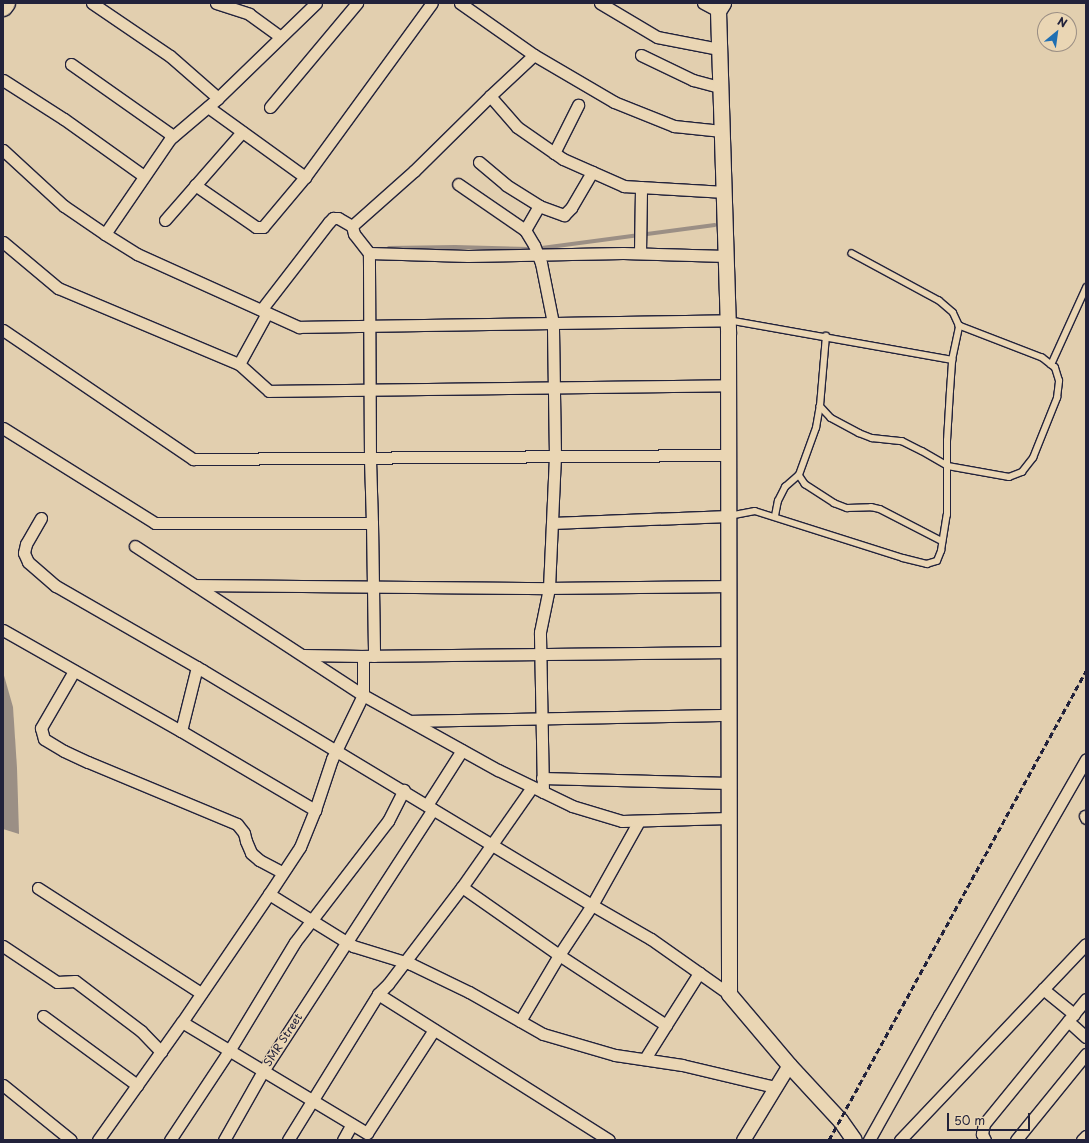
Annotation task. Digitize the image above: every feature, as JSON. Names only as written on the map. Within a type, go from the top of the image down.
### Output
[{"type":"main road","points":[[3,7],[6,3]]},
{"type":"main road","points":[[720,7],[719,49],[728,320],[729,994],[789,1065],[840,1120],[854,1140]]},
{"type":"street","points":[[92,3],[170,56],[218,98]]},
{"type":"street","points":[[216,3],[249,14],[281,37]]},
{"type":"street","points":[[105,234],[173,136],[218,98],[316,3]]},
{"type":"street","points":[[270,107],[357,3]]},
{"type":"street","points":[[195,185],[256,227],[261,228],[305,177],[432,3]]},
{"type":"street","points":[[460,3],[534,55],[621,105],[674,126],[722,131]]},
{"type":"street","points":[[600,3],[657,37],[719,49]]},
{"type":"street","points":[[703,3],[720,7]]},
{"type":"street","points":[[352,226],[414,171],[534,55]]},
{"type":"street","points":[[641,55],[693,80],[720,87]]},
{"type":"street","points":[[71,64],[173,136]]},
{"type":"street","points":[[3,80],[64,119],[144,176]]},
{"type":"street","points":[[490,96],[517,127],[562,159],[624,186],[724,192]]},
{"type":"street","points":[[554,153],[578,105]]},
{"type":"street","points":[[208,107],[305,177]]},
{"type":"street","points":[[165,220],[242,132]]},
{"type":"street","points":[[3,150],[64,206],[137,254],[299,327],[728,320]]},
{"type":"street","points":[[479,162],[506,186],[539,206],[557,214],[564,215],[567,213],[592,172]]},
{"type":"street","points":[[458,184],[525,230],[539,255],[554,323],[555,456],[552,523],[549,588],[540,632],[543,792]]},
{"type":"street","points":[[640,248],[641,187]]},
{"type":"street","points":[[525,230],[539,206]]},
{"type":"street","points":[[238,364],[264,311],[328,222],[334,218],[338,218],[352,226],[354,234],[369,253],[370,458],[374,656]]},
{"type":"street","points":[[3,242],[58,288],[238,364],[269,391],[728,386]]},
{"type":"street","points":[[369,253],[468,256],[539,255],[640,248],[726,256]]},
{"type":"street","points":[[3,330],[193,459],[728,455]]},
{"type":"street","points":[[3,428],[155,523],[372,523]]},
{"type":"street","points":[[552,523],[729,516]]},
{"type":"street","points":[[42,518],[26,544],[24,553],[28,562],[56,586],[197,667],[651,939],[729,994]]},
{"type":"street","points":[[135,546],[363,695],[462,750],[532,787],[572,806],[622,821],[729,818]]},
{"type":"street","points":[[195,585],[549,588],[729,586]]},
{"type":"street","points":[[3,630],[181,731],[315,810]]},
{"type":"street","points":[[303,656],[729,652]]},
{"type":"street","points":[[98,1140],[182,1022],[300,847],[336,750],[363,695],[362,656]]},
{"type":"street","points":[[181,731],[197,667]]},
{"type":"street","points":[[74,671],[41,728],[44,739],[64,751],[82,759],[237,824],[244,833],[251,853],[259,860],[282,872]]},
{"type":"street","points":[[412,721],[729,715]]},
{"type":"street","name":"SMR Street","points":[[224,1140],[263,1071],[430,807],[462,750]]},
{"type":"street","points":[[869,1140],[942,1008],[1086,759]]},
{"type":"street","points":[[542,778],[729,783]]},
{"type":"street","points":[[288,1140],[378,994],[462,886],[532,787]]},
{"type":"street","points":[[170,1140],[229,1050],[295,942],[388,821],[404,790]]},
{"type":"street","points":[[520,1021],[559,954],[592,904],[639,821]]},
{"type":"street","points":[[462,886],[559,954],[666,1025]]},
{"type":"street","points":[[38,888],[201,993]]},
{"type":"street","points":[[269,894],[353,946],[404,962],[469,992],[543,1034],[615,1055],[689,1066],[775,1087]]},
{"type":"street","points":[[900,1140],[1086,944]]},
{"type":"street","points":[[3,946],[57,982],[75,981],[141,1031],[161,1052]]},
{"type":"street","points":[[646,1060],[699,973]]},
{"type":"street","points":[[1043,989],[1071,1018],[1086,1037]]},
{"type":"street","points":[[378,994],[609,1140]]},
{"type":"street","points":[[985,1140],[982,1134],[984,1124],[1086,999]]},
{"type":"street","points":[[43,1016],[138,1085]]},
{"type":"street","points":[[182,1022],[367,1133],[434,1030]]},
{"type":"street","points":[[1016,1140],[1086,1054]]},
{"type":"street","points":[[743,1140],[789,1065]]},
{"type":"street","points":[[3,1085],[71,1140]]},
{"type":"street","points":[[343,1140],[352,1124]]},
{"type":"street","points":[[1082,1140],[1086,1136]]},
{"type":"lane","points":[[729,516],[755,511],[775,516],[903,558],[928,564],[937,561],[947,516],[947,442],[952,360],[959,326],[953,313],[939,301],[852,254]]},
{"type":"lane","points":[[1051,365],[1086,288]]},
{"type":"lane","points":[[728,320],[826,336],[952,360]]},
{"type":"lane","points":[[820,406],[831,418],[859,433],[872,438],[902,442],[922,451],[948,466],[1009,477],[1022,472],[1033,458],[1057,398],[1059,381],[1055,368],[1042,358],[959,326]]},
{"type":"lane","points":[[775,516],[778,501],[785,487],[799,475],[816,428],[820,406],[826,336]]},
{"type":"lane","points":[[799,475],[805,484],[834,503],[847,508],[871,507],[880,509],[942,541]]},
{"type":"shaded area","points":[[3,672],[13,707],[19,834],[3,829]]},
{"type":"waterway","points":[[542,248],[714,225]]},
{"type":"waterway","points":[[389,248],[455,247],[529,249]]},
{"type":"railway","points":[[829,1140],[1086,671]]}]
